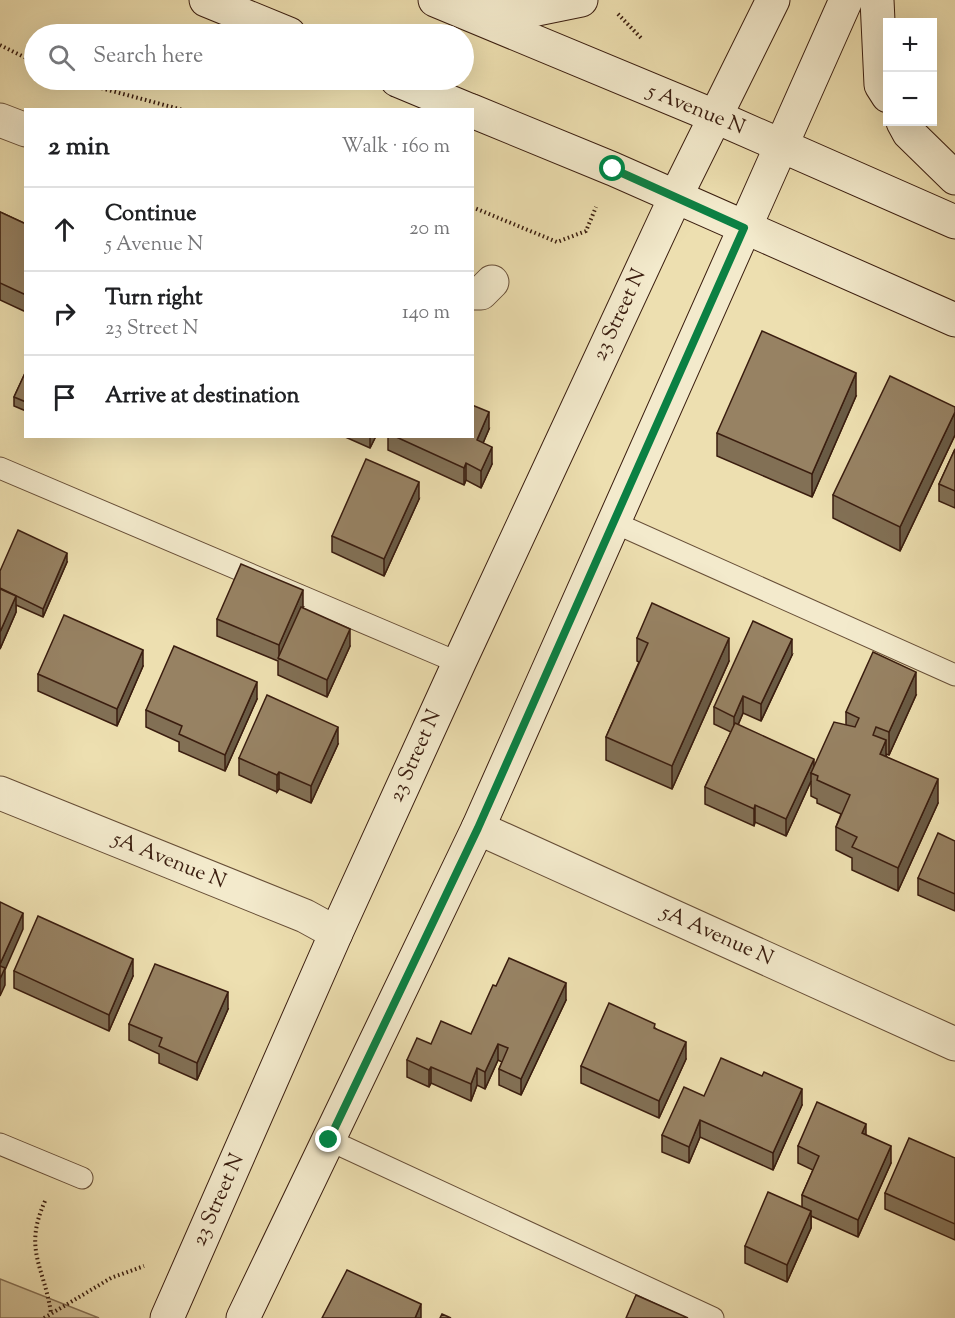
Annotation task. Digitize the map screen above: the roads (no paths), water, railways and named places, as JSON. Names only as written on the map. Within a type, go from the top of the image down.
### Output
[{"type":"street","points":[[206,0],[265,24]]},
{"type":"street","points":[[449,6],[527,11],[581,0]]},
{"type":"street","name":"23 Street N","points":[[167,1318],[336,933],[459,663],[675,198],[773,0]]},
{"type":"street","points":[[243,1318],[478,828],[846,0]]},
{"type":"street","points":[[877,0],[883,88]]},
{"type":"street","name":"5 Avenue N","points":[[449,6],[714,116],[955,222]]},
{"type":"street","points":[[422,90],[466,108]]},
{"type":"street","points":[[474,111],[955,320]]},
{"type":"street","points":[[0,120],[24,129]]},
{"type":"street","points":[[905,126],[909,133],[955,178]]},
{"type":"street","name":"5A Avenue N","points":[[0,793],[305,916],[336,933]]},
{"type":"street","name":"5A Avenue N","points":[[478,828],[955,1044]]},
{"type":"lane","points":[[0,468],[459,663]]},
{"type":"lane","points":[[613,522],[955,675]]},
{"type":"lane","points":[[329,1140],[713,1318]]},
{"type":"lane","points":[[0,1144],[82,1178]]}]
